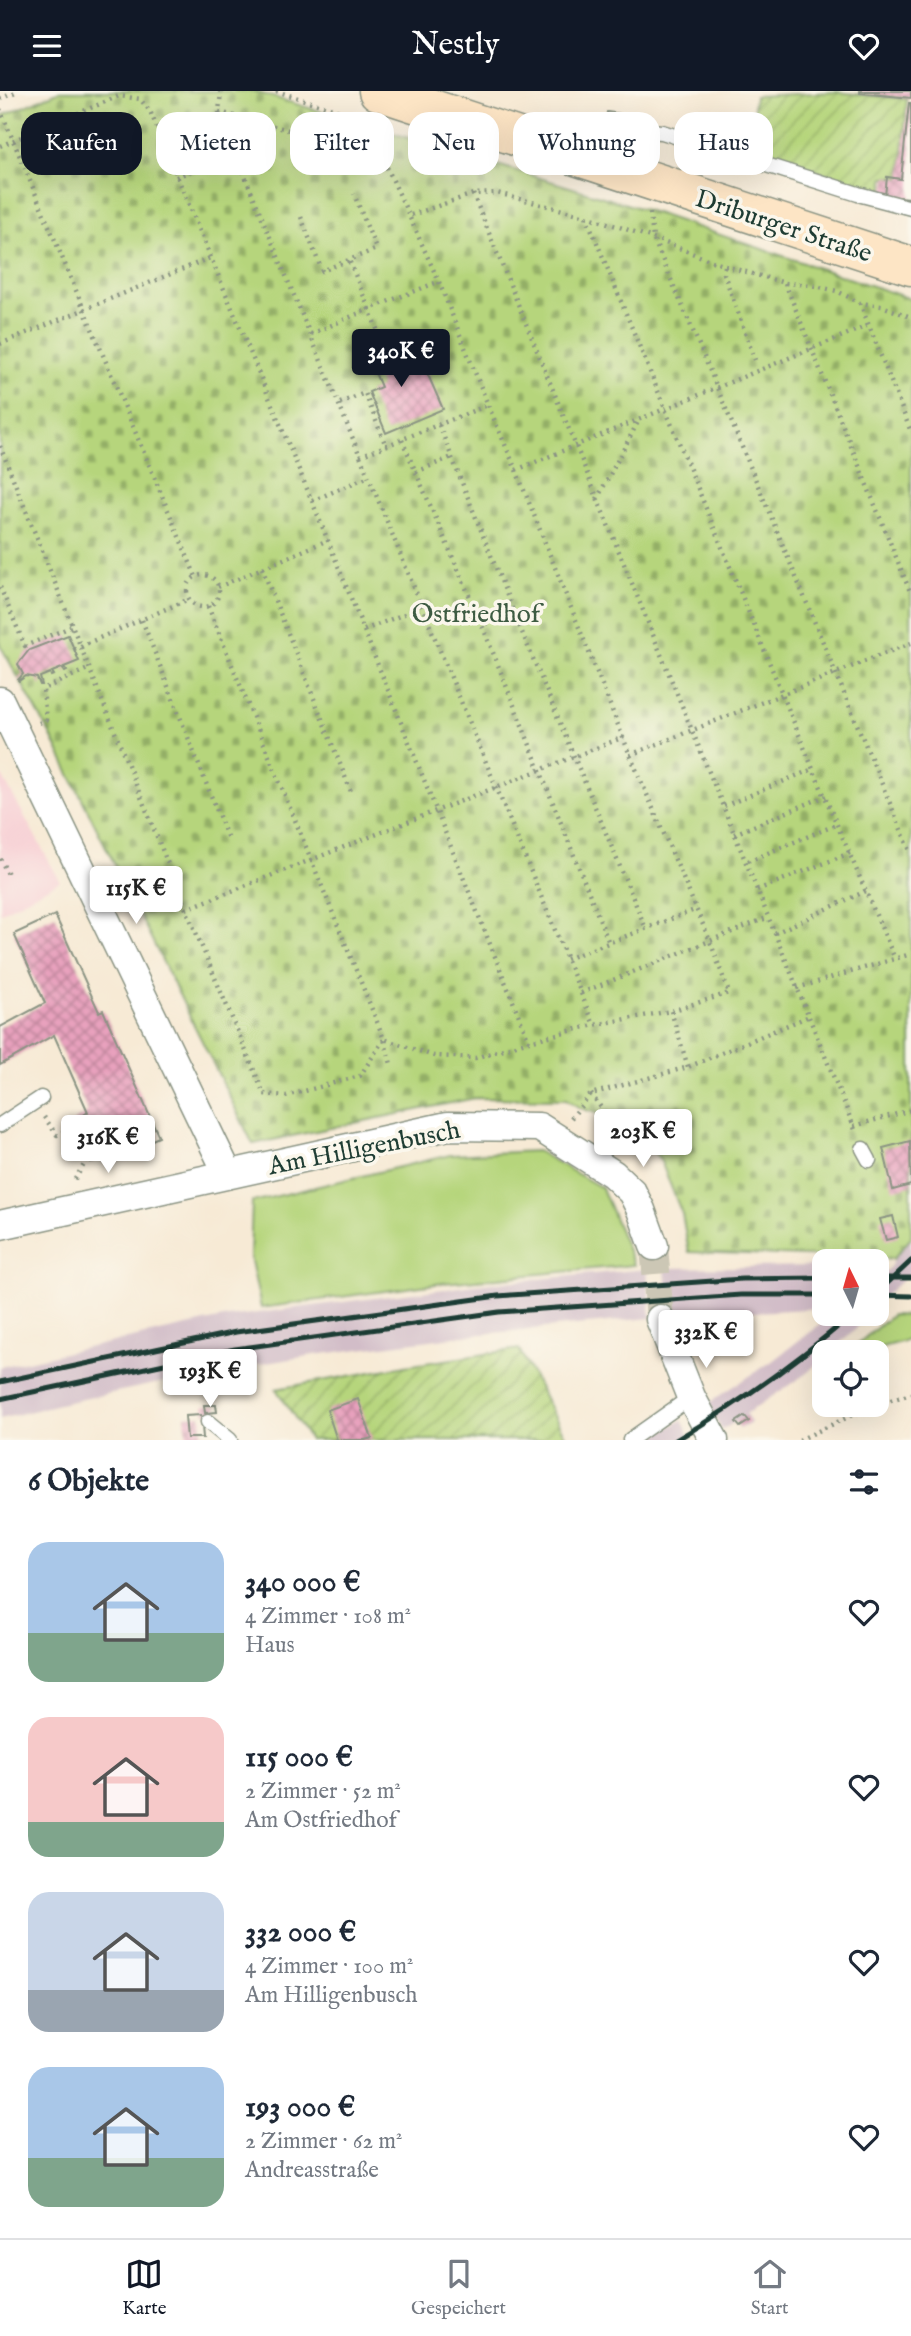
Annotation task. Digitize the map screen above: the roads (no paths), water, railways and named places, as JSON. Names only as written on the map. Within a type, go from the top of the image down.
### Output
[{"type":"main road","name":"Driburger Straße","points":[[378,91],[513,135]]},
{"type":"main road","name":"Driburger Straße","points":[[635,175],[911,266]]},
{"type":"street","points":[[0,701],[228,1174]]},
{"type":"street","name":"Am Hilligenbusch","points":[[0,1224],[449,1126],[540,1127],[613,1174],[632,1192],[653,1246]]},
{"type":"street","points":[[660,1319],[691,1397],[714,1440]]},
{"type":"lane","points":[[660,132],[911,208]]},
{"type":"lane","points":[[0,1125],[41,1098]]},
{"type":"lane","points":[[630,1440],[691,1397]]},
{"type":"lane","points":[[208,1422],[230,1440]]},
{"type":"tunnel","points":[[654,1246],[660,1319]]},
{"type":"railway","points":[[889,1282],[911,1261]]},
{"type":"railway","points":[[0,1382],[236,1332],[498,1296],[742,1279],[812,1278]]},
{"type":"railway","points":[[889,1278],[911,1278]]},
{"type":"railway","points":[[0,1399],[235,1349],[499,1312],[741,1295],[812,1295]]},
{"type":"railway","points":[[889,1295],[911,1296]]},
{"type":"railway","points":[[676,1440],[767,1381],[837,1327]]},
{"type":"park label","name":"Ostfriedhof","points":[[476,613]]}]
